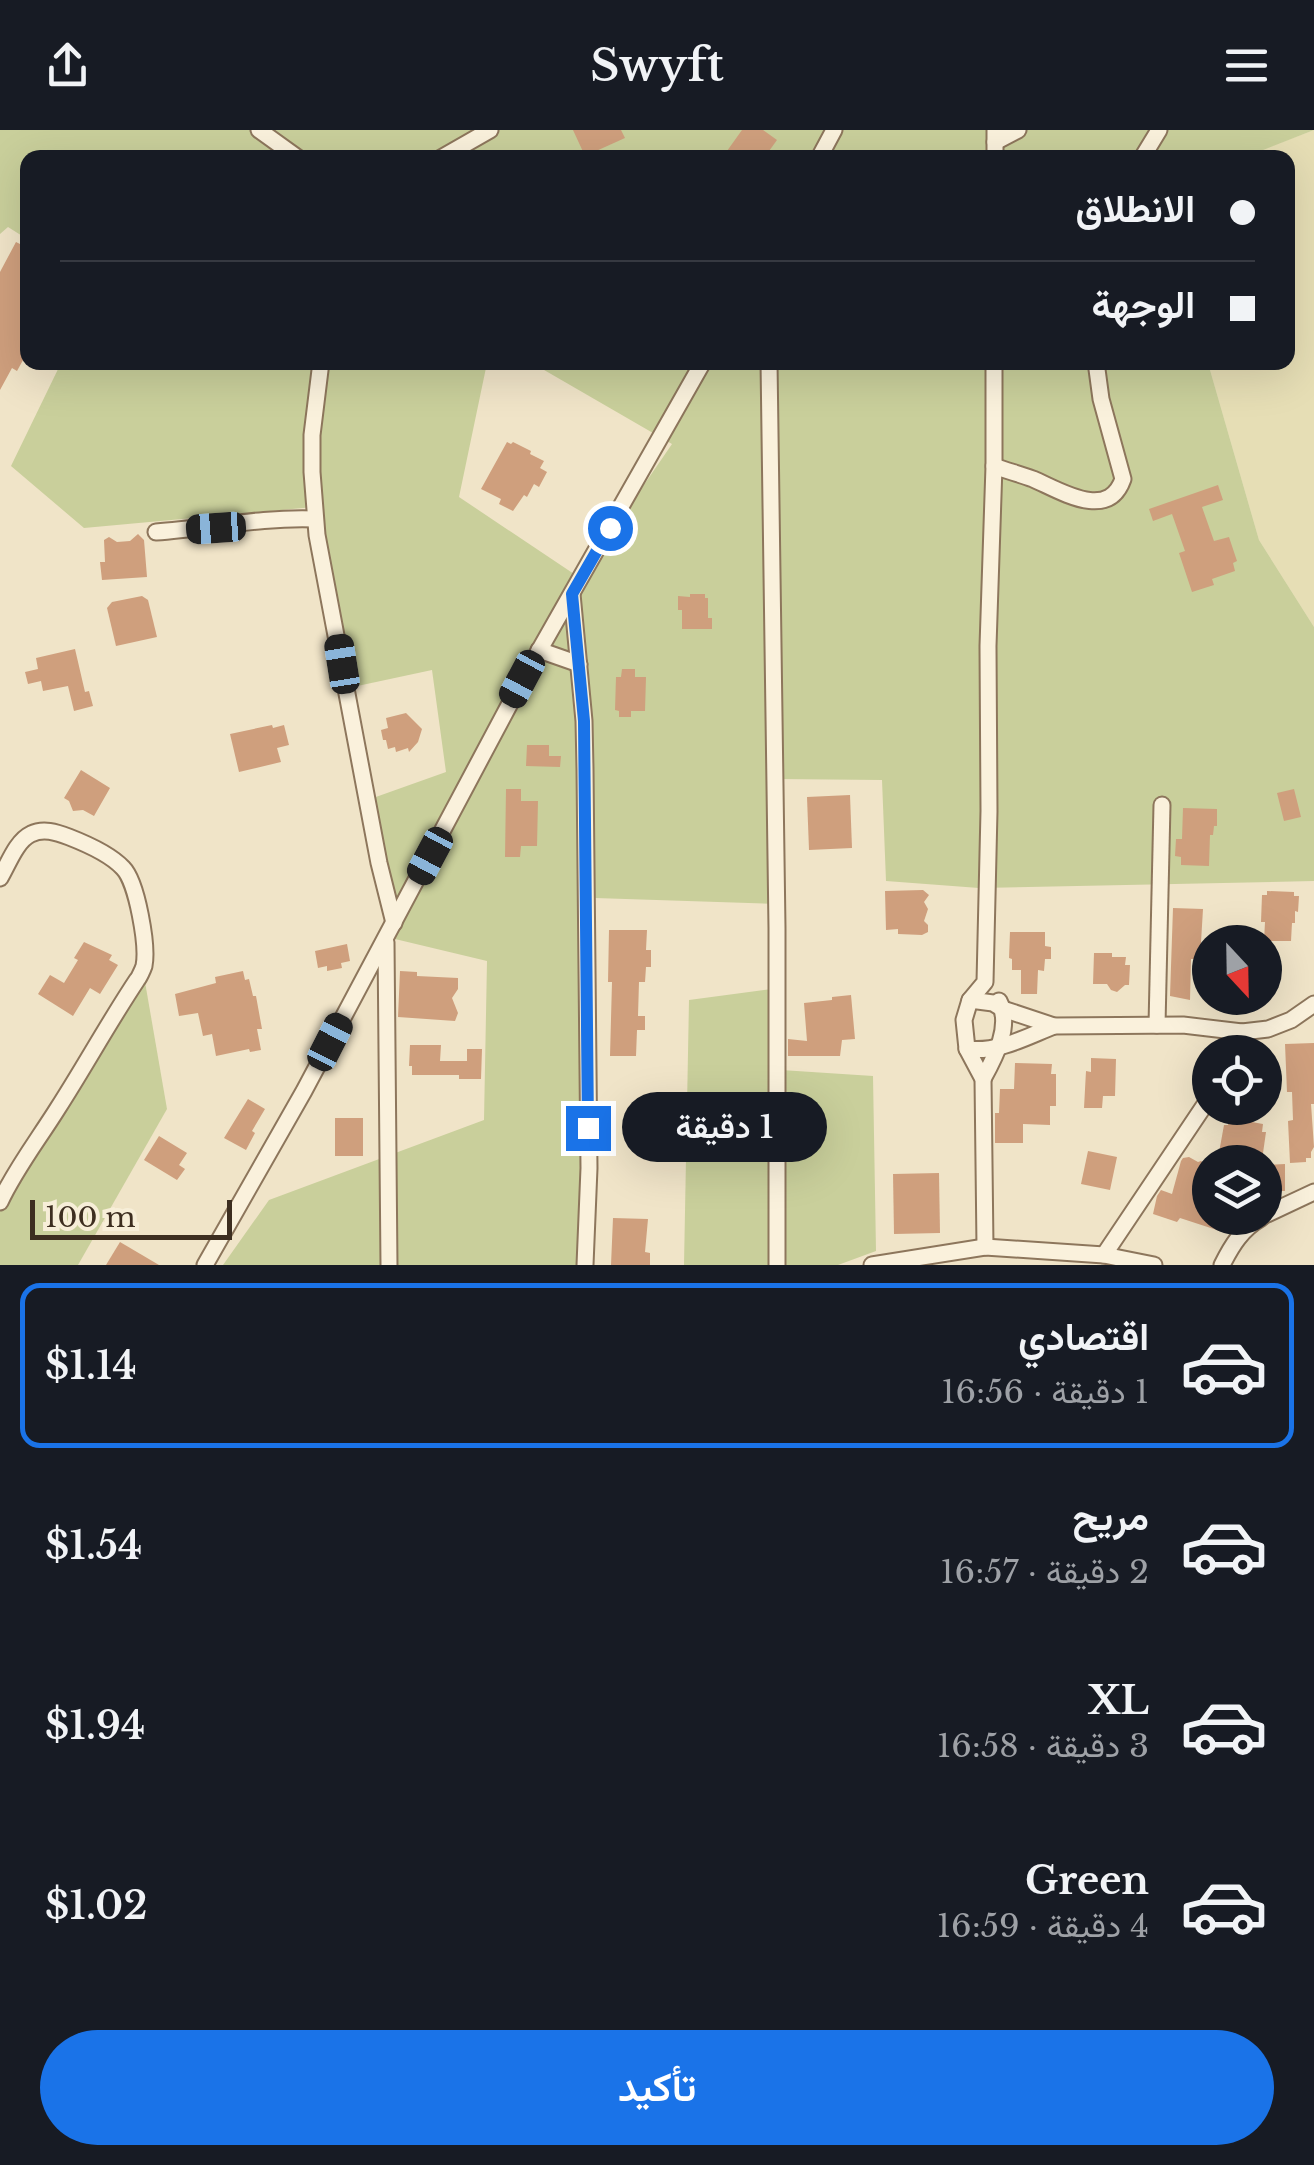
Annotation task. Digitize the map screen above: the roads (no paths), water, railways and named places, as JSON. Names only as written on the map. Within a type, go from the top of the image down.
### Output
[{"type":"street","points":[[259,130],[287,150]]},
{"type":"street","points":[[455,150],[490,130]]},
{"type":"street","points":[[995,143],[1018,130]]},
{"type":"street","points":[[320,370],[312,435],[315,519],[390,931],[389,1265]]},
{"type":"street","points":[[205,1265],[304,1091],[539,650],[698,370]]},
{"type":"street","points":[[768,370],[778,928],[777,1265]]},
{"type":"street","points":[[994,370],[984,982],[970,1000],[964,1020],[967,1048],[983,1079],[998,1254]]},
{"type":"street","points":[[994,466],[1091,502],[1120,490],[1123,480],[1100,399],[1097,370]]},
{"type":"street","points":[[156,532],[216,528],[256,520],[315,519]]},
{"type":"street","points":[[572,594],[584,753],[589,1168],[585,1265]]},
{"type":"street","points":[[539,650],[579,664]]},
{"type":"street","points":[[1157,1025],[1162,805]]},
{"type":"street","points":[[0,878],[22,839],[32,833],[56,832],[82,842],[119,863],[128,873],[136,889],[145,954],[144,968],[137,980],[16,1170],[0,1202]]},
{"type":"street","points":[[983,1079],[999,1047],[1003,1009],[984,982]]},
{"type":"street","points":[[970,1000],[983,1000],[1054,1026],[1183,1025],[1242,1032],[1268,1029],[1291,1020],[1314,1004]]},
{"type":"street","points":[[967,1048],[999,1047],[1054,1026]]},
{"type":"street","points":[[1104,1255],[1192,1123]]},
{"type":"street","points":[[1282,1207],[1314,1192]]},
{"type":"street","points":[[1222,1265],[1240,1235]]},
{"type":"street","points":[[872,1265],[998,1254],[1104,1255],[1154,1265]]}]
